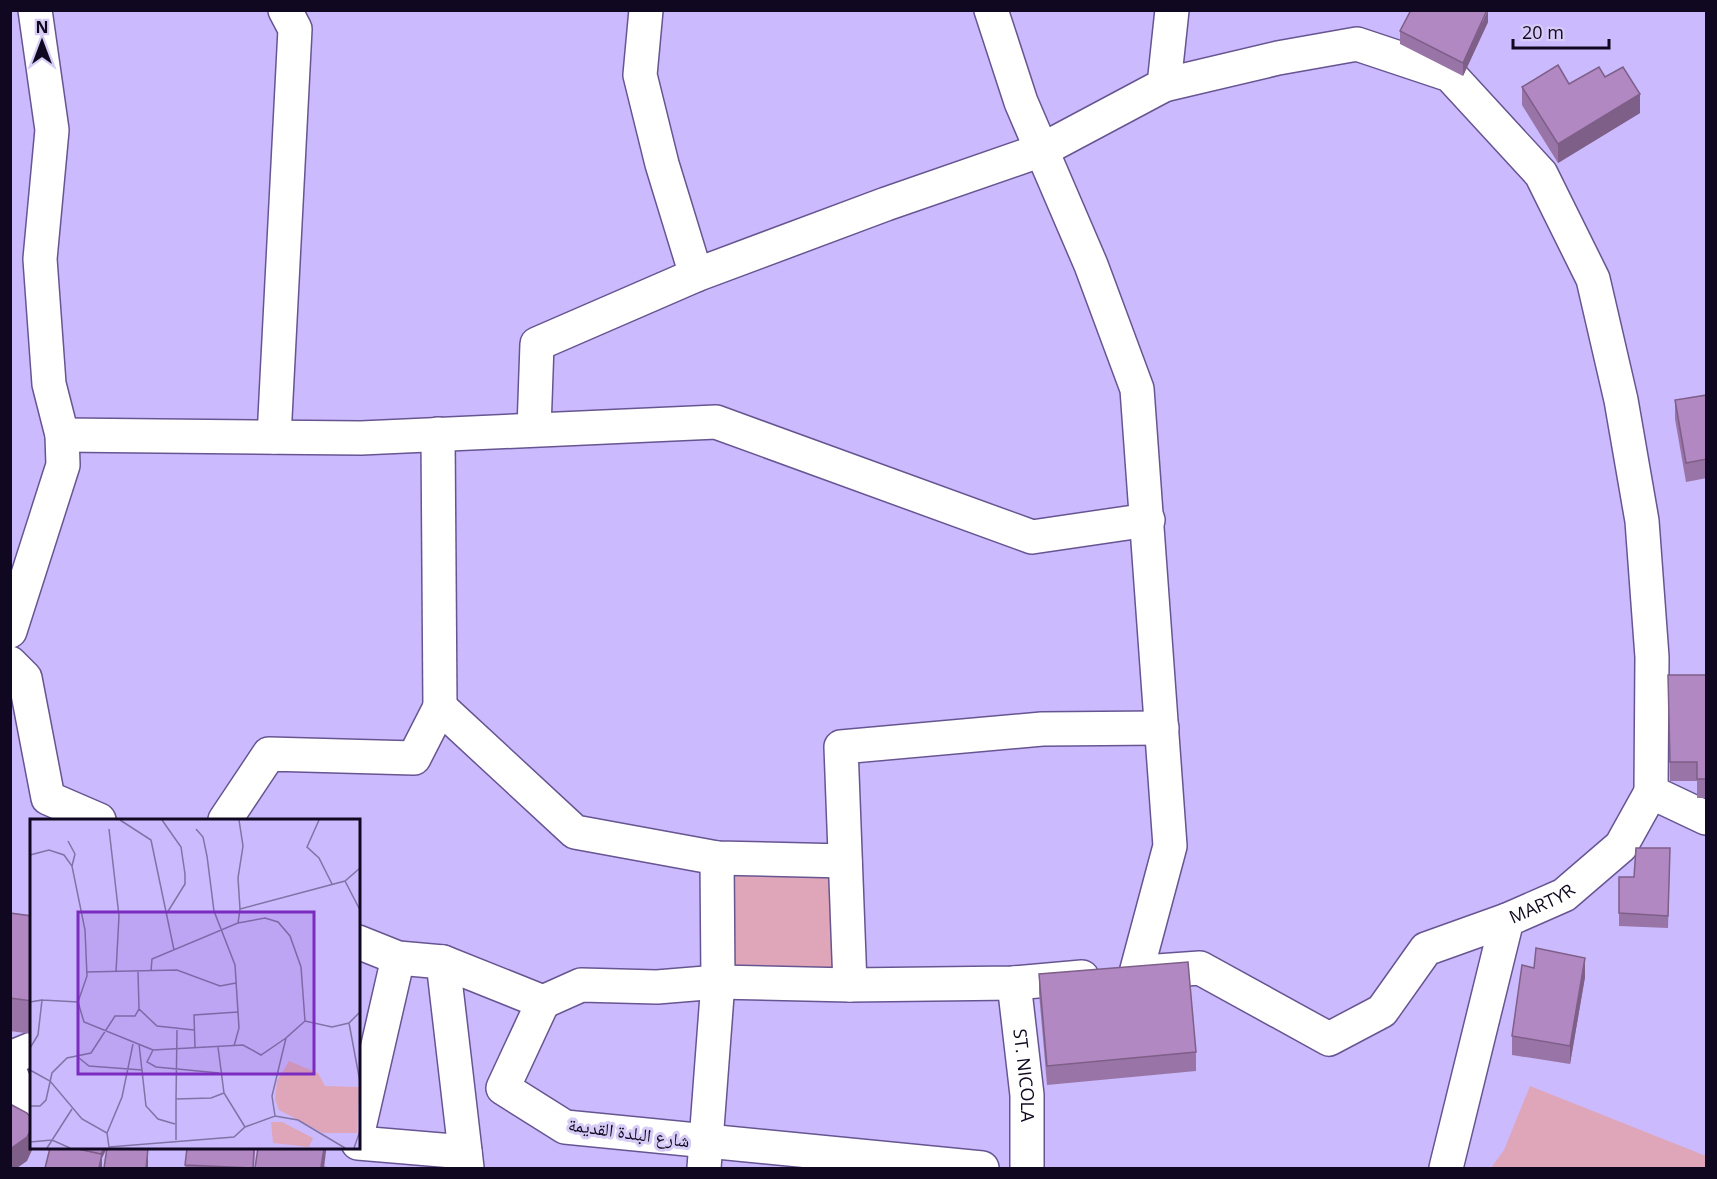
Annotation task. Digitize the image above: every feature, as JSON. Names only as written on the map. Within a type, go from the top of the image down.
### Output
[{"type":"street","points":[[10,631],[63,465],[62,435],[49,384],[40,259],[52,130],[35,10]]},
{"type":"street","points":[[274,437],[295,29],[285,10]]},
{"type":"street","points":[[645,10],[640,75],[662,164],[696,275]]},
{"type":"street","points":[[991,10],[1021,102],[1090,265],[1137,389],[1170,846],[1136,973]]},
{"type":"street","points":[[1164,85],[1172,10]]},
{"type":"street","points":[[534,429],[537,344],[696,275],[886,204],[1042,150],[1164,85],[1278,57],[1358,44],[1450,75],[1541,174],[1593,279],[1621,400],[1643,532],[1652,657],[1651,792],[1707,818]]},
{"type":"street","points":[[62,435],[361,438],[716,422],[1032,537],[1148,520]]},
{"type":"street","points":[[226,819],[269,754],[414,759],[440,707],[438,434]]},
{"type":"street","points":[[10,663],[25,678],[48,798],[97,819]]},
{"type":"street","points":[[440,707],[575,832],[717,858],[845,861]]},
{"type":"street","points":[[850,985],[841,747],[1042,729],[1162,728]]},
{"type":"street","name":"MARTYR","points":[[1446,1168],[1507,920],[1564,895],[1621,846],[1651,792]]},
{"type":"street","points":[[706,1156],[718,982],[717,858]]},
{"type":"street","points":[[360,943],[398,958],[443,962],[543,1002],[581,985],[657,987],[718,982],[850,985],[1014,983],[1200,968],[1329,1039],[1382,1011],[1426,949],[1507,920]]},
{"type":"street","points":[[360,1123],[398,958]]},
{"type":"street","points":[[360,1143],[466,1160],[443,962]]},
{"type":"street","name":"ST. NICOLA","points":[[1014,983],[1028,1095],[1027,1168]]},
{"type":"street","name":"شارع البلدة القديمة","points":[[543,1002],[503,1088],[565,1127],[706,1156],[982,1168]]},
{"type":"street","points":[[10,1058],[30,1050]]},
{"type":"street","points":[[10,1072],[22,1099],[30,1101]]},
{"type":"street","points":[[354,1168],[356,1149]]},
{"type":"shaded area","points":[[717,858],[845,861],[850,985],[718,982]]},
{"type":"shaded area","points":[[1530,1086],[1706,1156],[1706,1168],[1491,1168],[1504,1150]]},
{"type":"building","points":[[1411,10],[1487,10],[1463,63],[1400,31]]},
{"type":"building","points":[[1558,65],[1569,84],[1599,67],[1605,77],[1623,67],[1640,94],[1558,144],[1522,87]]},
{"type":"building","points":[[1707,395],[1707,459],[1686,463],[1675,400]]},
{"type":"building","points":[[1668,675],[1707,675],[1707,779],[1697,779],[1697,762],[1670,762]]},
{"type":"building","points":[[1636,848],[1670,848],[1668,916],[1619,913],[1619,877],[1634,877]]},
{"type":"building","points":[[10,913],[30,916],[30,1001],[10,998]]},
{"type":"building","points":[[1536,948],[1585,958],[1570,1046],[1512,1036],[1522,965],[1534,968]]},
{"type":"building","points":[[1188,962],[1196,1052],[1047,1066],[1039,974]]},
{"type":"building","points":[[10,1104],[30,1117],[30,1131],[27,1137],[10,1149]]},
{"type":"building","points":[[50,1149],[79,1149],[102,1154],[99,1168],[45,1168]]},
{"type":"building","points":[[78,1149],[104,1149],[101,1154]]},
{"type":"building","points":[[107,1149],[148,1149],[146,1168],[104,1168]]},
{"type":"building","points":[[187,1149],[254,1149],[253,1168],[185,1165]]},
{"type":"building","points":[[258,1149],[324,1149],[321,1167],[330,1168],[255,1168]]}]
